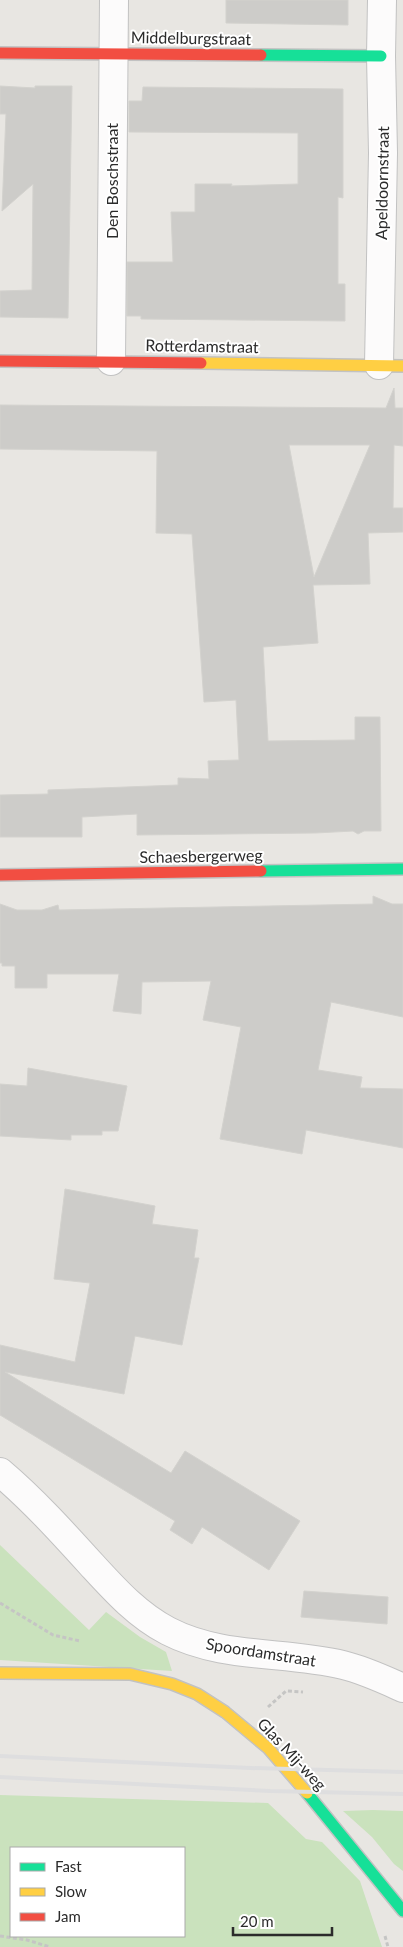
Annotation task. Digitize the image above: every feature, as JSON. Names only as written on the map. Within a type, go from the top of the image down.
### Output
[{"type":"street","name":"Den Boschstraat","points":[[111,361],[114,0]]},
{"type":"street","name":"Apeldoornstraat","points":[[382,0],[381,56],[393,154],[391,365]]},
{"type":"street","name":"Middelburgstraat","points":[[0,53],[381,56]]},
{"type":"street","name":"Rotterdamstraat","points":[[0,361],[391,365]]},
{"type":"street","name":"Schaesbergerweg","points":[[0,875],[403,869]]},
{"type":"street","name":"Spoordamstraat","points":[[0,1472],[34,1501],[126,1601],[144,1616],[168,1631],[192,1641],[239,1651],[342,1664],[403,1688]]},
{"type":"street","name":"Glas Mij-weg","points":[[0,1673],[111,1673],[143,1676],[172,1684],[197,1694],[245,1727],[268,1748],[325,1814],[403,1911]]},
{"type":"path","points":[[245,1727],[286,1691],[306,1692]]},
{"type":"path","points":[[0,1936],[27,1940],[50,1947]]},
{"type":"green space","points":[[0,1545],[89,1630],[106,1612],[140,1637],[166,1652],[172,1671],[0,1660]]},
{"type":"green space","points":[[0,1795],[268,1803],[306,1839],[322,1842],[360,1881],[382,1947],[0,1947]]},
{"type":"green space","points":[[343,1811],[403,1811],[403,1871],[394,1864],[372,1837]]},
{"type":"building","points":[[226,0],[348,0],[348,25],[226,23]]},
{"type":"building","points":[[0,86],[35,88],[35,86],[72,86],[68,318],[0,317],[0,291],[32,290],[33,184],[2,211],[6,114],[0,114]]},
{"type":"building","points":[[143,87],[343,89],[343,198],[338,197],[338,284],[345,284],[345,321],[141,319],[141,316],[127,316],[127,262],[173,262],[171,212],[195,212],[195,184],[232,184],[231,186],[298,184],[298,133],[129,132],[129,101],[142,101]]},
{"type":"building","points":[[394,388],[395,408],[403,408],[403,446],[394,445],[393,508],[403,508],[403,532],[368,533],[370,584],[313,585],[318,643],[263,647],[268,741],[355,740],[355,717],[380,717],[381,831],[364,831],[358,834],[353,831],[137,835],[137,814],[82,817],[82,837],[0,837],[0,795],[48,794],[48,790],[178,785],[178,778],[209,779],[208,761],[239,760],[236,700],[204,702],[192,534],[156,533],[157,451],[0,449],[0,405],[386,408]],"holes":[[[289,445],[370,445],[314,577]]]},
{"type":"building","points":[[373,896],[392,904],[403,904],[403,1017],[331,1002],[318,1070],[362,1077],[360,1088],[403,1089],[403,1148],[306,1130],[302,1154],[220,1139],[241,1027],[203,1020],[211,981],[142,982],[141,1014],[113,1011],[119,974],[47,974],[47,988],[15,988],[15,966],[2,966],[2,963],[0,963],[0,904],[17,910],[42,910],[58,905],[59,910],[373,904]]},
{"type":"building","points":[[28,1068],[127,1086],[118,1131],[102,1131],[102,1135],[71,1135],[71,1140],[0,1136],[0,1084],[27,1086]]},
{"type":"building","points":[[65,1189],[155,1206],[152,1224],[198,1230],[194,1258],[199,1258],[182,1345],[135,1336],[124,1394],[5,1372],[171,1473],[185,1451],[300,1521],[269,1570],[202,1527],[192,1544],[170,1530],[175,1521],[0,1415],[0,1345],[75,1362],[90,1283],[54,1279]]},
{"type":"building","points":[[304,1591],[388,1597],[387,1624],[301,1617]]},
{"type":"railway","points":[[0,1756],[250,1768],[403,1772]]},
{"type":"railway","points":[[0,1777],[270,1791],[403,1794]]},
{"type":"traffic: fast","points":[[261,55],[381,56]]},
{"type":"traffic: fast","points":[[261,871],[403,869]]},
{"type":"traffic: fast","points":[[307,1793],[403,1911]]},
{"type":"traffic: slow","points":[[201,363],[403,366]]},
{"type":"traffic: slow","points":[[0,1673],[130,1674],[172,1684],[197,1694],[225,1712],[268,1748],[307,1793]]},
{"type":"traffic: jam","points":[[0,53],[261,55]]},
{"type":"traffic: jam","points":[[0,361],[201,363]]},
{"type":"traffic: jam","points":[[0,875],[261,871]]}]
